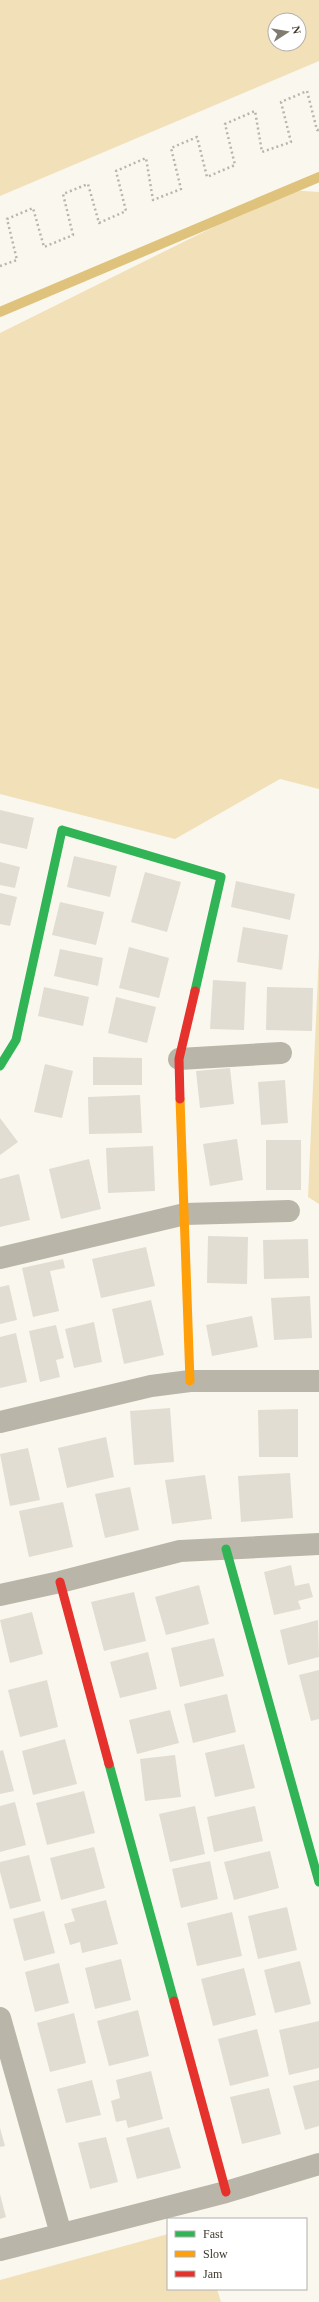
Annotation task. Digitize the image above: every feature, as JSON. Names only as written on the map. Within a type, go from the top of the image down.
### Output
[{"type":"street","points":[[0,1066],[16,1040],[62,830],[221,877],[179,1059],[190,1382]]},
{"type":"street","points":[[179,1059],[281,1053]]},
{"type":"street","points":[[0,1258],[185,1214],[290,1211]]},
{"type":"street","points":[[0,1422],[151,1386],[190,1382],[319,1381]]},
{"type":"street","points":[[0,1595],[60,1582],[180,1551],[319,1544]]},
{"type":"street","points":[[226,1549],[319,1882]]},
{"type":"street","points":[[60,1582],[226,2192]]},
{"type":"street","points":[[0,2018],[61,2234]]},
{"type":"street","points":[[0,2250],[226,2192],[319,2164]]},
{"type":"path","points":[[0,266],[17,260],[7,219],[33,208],[44,247],[73,235],[63,194],[88,184],[99,223],[126,211],[116,171],[146,158],[153,200],[181,189],[171,148],[197,137],[208,177],[235,165],[225,124],[255,112],[262,152],[291,142],[281,102],[307,91],[317,130],[319,130]]},
{"type":"shaded area","points":[[0,0],[319,0],[319,61],[0,196]]},
{"type":"shaded area","points":[[288,190],[319,192],[319,789],[280,779],[175,839],[0,794],[0,333]]},
{"type":"shaded area","points":[[319,953],[319,1204],[308,1197]]},
{"type":"shaded area","points":[[167,2234],[167,2290],[217,2290],[221,2302],[0,2302],[0,2280]]},
{"type":"building","points":[[0,810],[34,818],[27,849],[0,843]]},
{"type":"building","points":[[74,856],[117,866],[110,897],[67,887]]},
{"type":"building","points":[[0,862],[20,867],[15,888],[0,885]]},
{"type":"building","points":[[145,872],[181,882],[167,932],[131,922]]},
{"type":"building","points":[[236,881],[295,894],[290,920],[231,907]]},
{"type":"building","points":[[0,893],[17,897],[10,926],[0,924]]},
{"type":"building","points":[[60,902],[104,912],[96,945],[52,935]]},
{"type":"building","points":[[243,927],[288,935],[282,970],[237,962]]},
{"type":"building","points":[[129,947],[169,958],[159,998],[119,988]]},
{"type":"building","points":[[60,949],[103,958],[98,986],[54,976]]},
{"type":"building","points":[[213,980],[246,982],[244,1030],[210,1029]]},
{"type":"building","points":[[44,987],[89,997],[83,1026],[38,1016]]},
{"type":"building","points":[[267,987],[313,988],[312,1031],[266,1030]]},
{"type":"building","points":[[116,997],[156,1007],[147,1043],[108,1033]]},
{"type":"building","points":[[93,1057],[142,1058],[142,1085],[93,1085]]},
{"type":"building","points":[[45,1064],[73,1071],[62,1118],[34,1112]]},
{"type":"building","points":[[230,1068],[234,1104],[200,1108],[196,1071]]},
{"type":"building","points":[[285,1080],[288,1123],[261,1125],[258,1082]]},
{"type":"building","points":[[140,1095],[142,1133],[89,1134],[88,1097]]},
{"type":"building","points":[[0,1118],[18,1142],[0,1155]]},
{"type":"building","points":[[237,1139],[243,1180],[210,1186],[203,1144]]},
{"type":"building","points":[[266,1140],[301,1140],[301,1190],[266,1190]]},
{"type":"building","points":[[153,1146],[155,1191],[108,1193],[106,1148]]},
{"type":"building","points":[[89,1159],[101,1209],[61,1219],[49,1169]]},
{"type":"building","points":[[19,1174],[30,1220],[0,1227],[0,1179]]},
{"type":"building","points":[[208,1236],[248,1237],[247,1284],[207,1283]]},
{"type":"building","points":[[308,1239],[309,1278],[264,1279],[263,1240]]},
{"type":"building","points":[[146,1247],[155,1286],[101,1298],[92,1259]]},
{"type":"building","points":[[63,1259],[65,1268],[50,1271],[59,1311],[33,1317],[22,1268]]},
{"type":"building","points":[[9,1285],[17,1320],[0,1324],[0,1287]]},
{"type":"building","points":[[310,1296],[312,1338],[274,1340],[271,1298]]},
{"type":"building","points":[[151,1300],[164,1355],[124,1364],[112,1309]]},
{"type":"building","points":[[252,1316],[258,1347],[212,1356],[206,1325]]},
{"type":"building","points":[[94,1322],[102,1362],[74,1368],[65,1329]]},
{"type":"building","points":[[56,1325],[64,1358],[56,1360],[60,1377],[40,1382],[29,1331]]},
{"type":"building","points":[[16,1333],[27,1382],[0,1388],[0,1337]]},
{"type":"building","points":[[170,1408],[174,1462],[134,1465],[130,1411]]},
{"type":"building","points":[[298,1409],[298,1457],[259,1457],[258,1410]]},
{"type":"building","points":[[106,1437],[114,1477],[67,1488],[58,1448]]},
{"type":"building","points":[[28,1448],[40,1500],[10,1506],[0,1454]]},
{"type":"building","points":[[290,1473],[293,1518],[241,1522],[238,1476]]},
{"type":"building","points":[[205,1475],[212,1519],[172,1524],[165,1480]]},
{"type":"building","points":[[130,1487],[139,1530],[105,1538],[95,1494]]},
{"type":"building","points":[[63,1502],[73,1547],[29,1557],[19,1511]]},
{"type":"building","points":[[291,1565],[295,1586],[309,1583],[313,1597],[298,1601],[301,1609],[274,1615],[264,1572]]},
{"type":"building","points":[[199,1585],[209,1624],[166,1635],[155,1597]]},
{"type":"building","points":[[134,1592],[146,1641],[104,1651],[91,1602]]},
{"type":"building","points":[[32,1612],[43,1654],[10,1663],[0,1620]]},
{"type":"building","points":[[318,1620],[319,1657],[288,1665],[280,1630]]},
{"type":"building","points":[[214,1638],[224,1676],[180,1687],[171,1648]]},
{"type":"building","points":[[148,1652],[157,1689],[120,1698],[110,1662]]},
{"type":"building","points":[[319,1670],[319,1719],[311,1721],[299,1675]]},
{"type":"building","points":[[47,1680],[58,1727],[20,1737],[8,1690]]},
{"type":"building","points":[[227,1694],[236,1732],[193,1743],[184,1704]]},
{"type":"building","points":[[170,1710],[179,1743],[137,1754],[129,1720]]},
{"type":"building","points":[[65,1739],[77,1784],[33,1795],[22,1751]]},
{"type":"building","points":[[244,1744],[255,1788],[215,1797],[205,1753]]},
{"type":"building","points":[[3,1750],[14,1791],[0,1794],[0,1751]]},
{"type":"building","points":[[175,1755],[181,1797],[145,1801],[140,1759]]},
{"type":"building","points":[[84,1791],[95,1833],[47,1845],[36,1803]]},
{"type":"building","points":[[15,1802],[26,1845],[0,1852],[0,1806]]},
{"type":"building","points":[[195,1806],[205,1854],[170,1862],[159,1814]]},
{"type":"building","points":[[255,1806],[263,1841],[214,1852],[207,1817]]},
{"type":"building","points":[[94,1847],[105,1888],[61,1900],[50,1858]]},
{"type":"building","points":[[270,1851],[279,1888],[234,1900],[224,1862]]},
{"type":"building","points":[[29,1855],[41,1901],[10,1909],[0,1872],[0,1862]]},
{"type":"building","points":[[210,1861],[218,1899],[181,1908],[172,1869]]},
{"type":"building","points":[[106,1900],[118,1944],[82,1953],[80,1942],[70,1945],[64,1924],[75,1921],[71,1909]]},
{"type":"building","points":[[287,1907],[297,1950],[258,1959],[248,1916]]},
{"type":"building","points":[[44,1911],[55,1953],[24,1961],[13,1919]]},
{"type":"building","points":[[232,1912],[242,1956],[197,1966],[187,1923]]},
{"type":"building","points":[[121,1959],[131,2000],[95,2009],[85,1968]]},
{"type":"building","points":[[300,1961],[311,2004],[275,2013],[264,1970]]},
{"type":"building","points":[[59,1963],[69,2003],[35,2012],[25,1972]]},
{"type":"building","points":[[244,1968],[256,2015],[213,2026],[201,1979]]},
{"type":"building","points":[[138,2010],[149,2056],[109,2066],[97,2021]]},
{"type":"building","points":[[74,2013],[86,2063],[50,2072],[37,2023]]},
{"type":"building","points":[[319,2021],[319,2068],[289,2075],[279,2030]]},
{"type":"building","points":[[257,2029],[269,2076],[230,2086],[218,2039]]},
{"type":"building","points":[[151,2071],[163,2119],[128,2128],[126,2120],[116,2122],[111,2101],[120,2098],[116,2080]]},
{"type":"building","points":[[92,2080],[101,2115],[66,2123],[57,2089]]},
{"type":"building","points":[[319,2080],[319,2126],[305,2130],[293,2086]]},
{"type":"building","points":[[269,2088],[281,2134],[242,2144],[230,2097]]},
{"type":"building","points":[[169,2127],[181,2168],[137,2179],[126,2138]]},
{"type":"building","points":[[0,2128],[5,2146],[0,2147]]},
{"type":"building","points":[[106,2137],[118,2182],[90,2189],[78,2143]]},
{"type":"building","points":[[0,2194],[6,2217],[0,2219]]},
{"type":"waterway","points":[[0,312],[319,177]]},
{"type":"traffic: fast","points":[[0,1066],[16,1040],[62,830],[221,877],[195,991]]},
{"type":"traffic: fast","points":[[226,1549],[319,1882]]},
{"type":"traffic: fast","points":[[109,1764],[174,2001]]},
{"type":"traffic: slow","points":[[180,1099],[190,1381]]},
{"type":"traffic: jam","points":[[180,1099],[179,1059],[195,991]]},
{"type":"traffic: jam","points":[[60,1582],[109,1764]]},
{"type":"traffic: jam","points":[[174,2001],[226,2192]]}]
